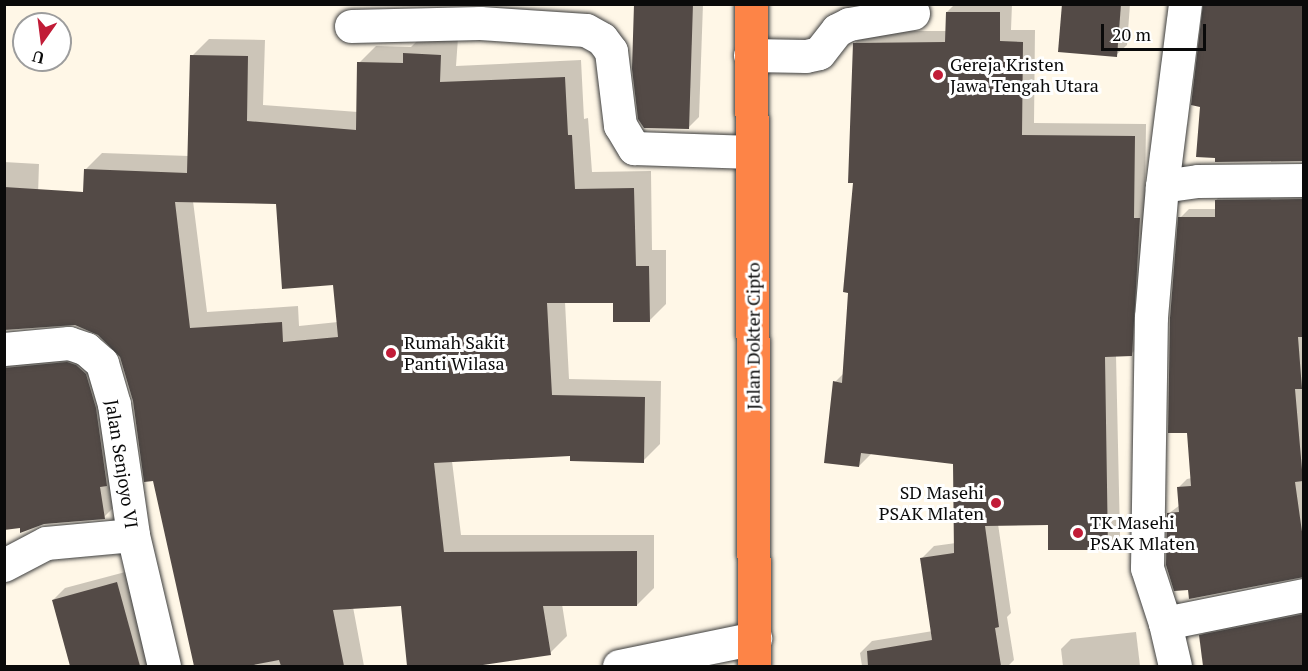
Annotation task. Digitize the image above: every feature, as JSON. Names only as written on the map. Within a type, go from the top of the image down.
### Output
[{"type":"highway","name":"Jalan Dokter Cipto","points":[[751,4],[754,652]]},
{"type":"street","points":[[1175,666],[1165,623],[1147,568],[1151,317],[1162,186],[1185,4]]},
{"type":"street","points":[[750,55],[806,56],[819,53],[837,30],[849,24],[913,13]]},
{"type":"street","points":[[351,26],[480,23],[548,25],[586,30],[602,39],[611,51],[620,125],[634,148],[752,152]]},
{"type":"street","points":[[1162,186],[1198,181],[1304,180]]},
{"type":"street","name":"Jalan Senjoyo VI","points":[[4,349],[69,343],[86,349],[102,363],[114,404],[133,535],[164,666]]},
{"type":"street","points":[[4,548],[133,535]]},
{"type":"street","points":[[4,565],[46,543]]},
{"type":"street","points":[[1165,623],[1304,595]]},
{"type":"street","points":[[619,666],[754,652]]},
{"type":"building","points":[[634,4],[693,4],[689,129],[644,128],[638,119],[632,69]]},
{"type":"building","points":[[1062,4],[1121,4],[1117,57],[1058,52]]},
{"type":"building","points":[[1203,4],[1304,4],[1304,161],[1215,162],[1215,158],[1196,157],[1200,107],[1191,105]]},
{"type":"building","points":[[946,12],[1000,12],[1000,41],[1023,42],[1022,135],[1135,136],[1134,218],[1140,218],[1132,356],[1105,357],[1108,550],[1048,550],[1048,525],[985,526],[999,627],[995,628],[1001,666],[868,666],[867,651],[932,640],[920,558],[954,553],[953,464],[861,453],[859,467],[824,463],[833,381],[842,383],[848,293],[843,292],[853,183],[848,183],[853,43],[945,42]]},
{"type":"building","points":[[403,53],[441,55],[440,82],[565,77],[568,135],[572,135],[575,189],[634,188],[636,266],[649,266],[650,322],[613,322],[613,303],[547,303],[552,395],[645,397],[644,463],[570,461],[570,456],[434,463],[444,552],[637,551],[637,606],[543,606],[551,655],[476,666],[407,666],[401,606],[333,610],[344,666],[281,666],[279,660],[248,666],[194,666],[153,481],[144,482],[133,401],[120,357],[98,335],[75,325],[4,330],[4,187],[83,192],[84,169],[187,173],[190,55],[248,56],[247,121],[356,130],[357,62],[403,63]],"holes":[[[175,202],[276,204],[282,289],[333,285],[338,337],[283,342],[282,322],[190,328]]]},
{"type":"building","points":[[1304,199],[1304,337],[1298,337],[1302,389],[1295,389],[1303,481],[1295,482],[1304,546],[1304,577],[1189,599],[1188,590],[1174,591],[1166,565],[1167,513],[1179,512],[1177,487],[1191,486],[1187,433],[1168,433],[1170,318],[1178,217],[1215,217],[1215,200]]},
{"type":"building","points":[[67,362],[76,365],[86,374],[96,408],[107,486],[100,487],[105,519],[44,524],[20,533],[20,528],[4,530],[4,368]]},
{"type":"building","points":[[117,582],[140,666],[70,666],[52,600]]},
{"type":"building","points":[[1304,614],[1304,666],[1203,666],[1199,635]]},
{"type":"place","name":"Gereja Kristen Jawa Tengah Utara","points":[[938,75]]},
{"type":"place","name":"Rumah Sakit Panti Wilasa","points":[[391,353]]},
{"type":"place","name":"SD Masehi PSAK Mlaten","points":[[996,503]]},
{"type":"place","name":"TK Masehi PSAK Mlaten","points":[[1078,533]]}]
